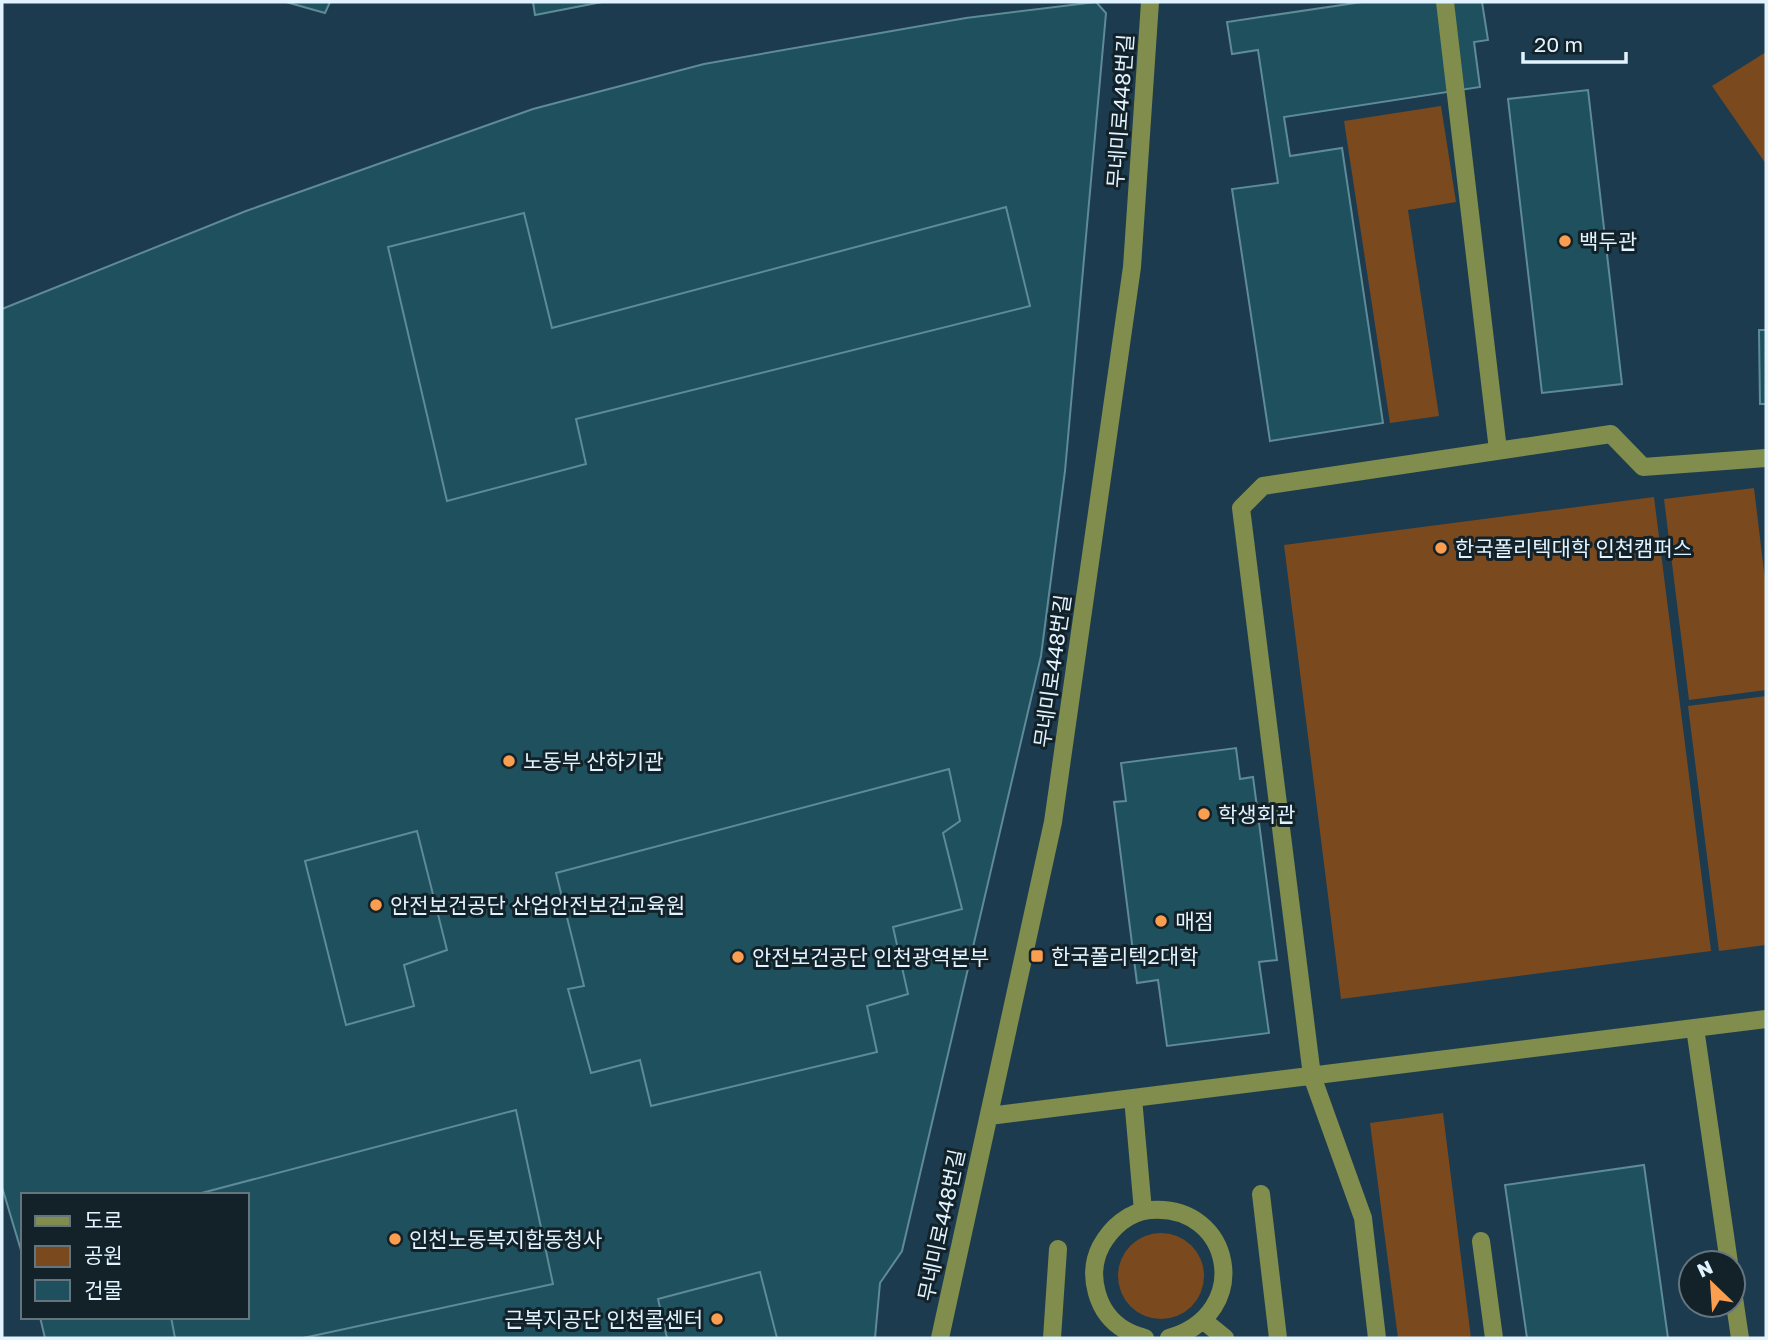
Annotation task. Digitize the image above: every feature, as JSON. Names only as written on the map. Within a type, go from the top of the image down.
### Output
[{"type":"street","name":"무네미로448번길","points":[[940,1338],[1057,796],[1132,267],[1150,2]]},
{"type":"street","points":[[1445,2],[1498,450]]},
{"type":"street","points":[[1377,1338],[1363,1218],[1312,1076],[1241,508],[1263,486],[1611,434],[1643,467],[1766,458]]},
{"type":"street","points":[[989,1116],[1766,1019]]},
{"type":"street","points":[[1695,1028],[1727,1249]]},
{"type":"street","points":[[1133,1098],[1143,1211]]},
{"type":"street","points":[[1261,1195],[1278,1338]]},
{"type":"street","points":[[1145,1338],[1121,1334],[1108,1316],[1098,1297],[1094,1276],[1097,1254],[1107,1235],[1124,1219],[1143,1211],[1164,1209],[1185,1215],[1203,1226],[1216,1243],[1223,1263],[1224,1284],[1217,1304],[1204,1321],[1187,1333],[1169,1338]]},
{"type":"street","points":[[1481,1241],[1494,1338]]},
{"type":"street","points":[[1052,1338],[1058,1250]]},
{"type":"street","points":[[1737,1319],[1740,1338]]},
{"type":"street","points":[[1204,1321],[1225,1338]]},
{"type":"green space","points":[[1766,52],[1766,164],[1712,86]]},
{"type":"green space","points":[[1441,106],[1456,202],[1408,210],[1439,416],[1390,423],[1344,121]]},
{"type":"green space","points":[[1754,488],[1766,588],[1766,690],[1689,700],[1664,499]]},
{"type":"green space","points":[[1654,497],[1711,951],[1341,999],[1284,545]]},
{"type":"green space","points":[[1766,696],[1766,945],[1719,951],[1688,706]]},
{"type":"green space","points":[[1443,1113],[1471,1338],[1398,1338],[1370,1123]]},
{"type":"green space","points":[[1161,1233],[1177,1237],[1191,1246],[1200,1260],[1204,1276],[1200,1292],[1191,1306],[1177,1315],[1161,1319],[1145,1315],[1131,1306],[1122,1292],[1118,1276],[1122,1260],[1131,1246],[1145,1237]]},
{"type":"building","points":[[286,2],[330,2],[325,13]]},
{"type":"building","points":[[533,2],[602,2],[535,15]]},
{"type":"building","name":"노동부 산하기관","points":[[1096,2],[1106,13],[1065,471],[1041,656],[902,1251],[880,1283],[875,1338],[45,1338],[40,1319],[248,1319],[248,1193],[21,1193],[21,1250],[2,1187],[2,309],[246,211],[533,109],[704,64],[966,18]]},
{"type":"building","points":[[1362,2],[1482,2],[1488,40],[1474,42],[1480,87],[1284,117],[1290,156],[1342,148],[1383,423],[1270,441],[1232,189],[1278,183],[1258,50],[1232,54],[1227,22]]},
{"type":"building","name":"백두관","points":[[1588,90],[1622,384],[1542,393],[1508,99]]},
{"type":"building","points":[[1006,207],[1030,306],[576,419],[586,464],[447,501],[388,247],[524,213],[552,328]]},
{"type":"building","points":[[1759,330],[1766,330],[1766,404],[1760,404]]},
{"type":"building","name":"학생회관","points":[[1236,748],[1240,779],[1253,777],[1277,960],[1259,962],[1269,1033],[1167,1046],[1158,980],[1137,983],[1114,802],[1126,801],[1121,763]]},
{"type":"building","name":"안전보건공단 인천광역본부","points":[[949,769],[960,821],[943,833],[962,909],[893,927],[908,994],[867,1006],[877,1052],[651,1106],[640,1060],[591,1073],[568,989],[584,986],[556,873]]},
{"type":"building","name":"안전보건공단 산업안전보건교육원","points":[[417,831],[447,950],[404,965],[414,1006],[346,1025],[305,861]]},
{"type":"building","name":"인천노동복지합동청사","points":[[516,1110],[553,1284],[303,1338],[175,1338],[171,1319],[248,1319],[248,1193],[202,1193]]},
{"type":"building","points":[[1644,1165],[1668,1338],[1527,1338],[1505,1185]]},
{"type":"building","name":"근복지공단 인천콜센터","points":[[760,1272],[777,1338],[667,1338],[658,1299]]},
{"type":"place","name":"백두관","points":[[1565,241]]},
{"type":"place","name":"한국폴리텍대학 인천캠퍼스","points":[[1441,548]]},
{"type":"place","name":"노동부 산하기관","points":[[509,761]]},
{"type":"place","name":"학생회관","points":[[1204,814]]},
{"type":"place","name":"안전보건공단 산업안전보건교육원","points":[[376,905]]},
{"type":"place","name":"매점","points":[[1161,921]]},
{"type":"place","name":"한국폴리텍2대학","points":[[1037,956]]},
{"type":"place","name":"안전보건공단 인천광역본부","points":[[738,957]]},
{"type":"place","name":"인천노동복지합동청사","points":[[395,1239]]},
{"type":"place","name":"근복지공단 인천콜센터","points":[[717,1319]]}]
